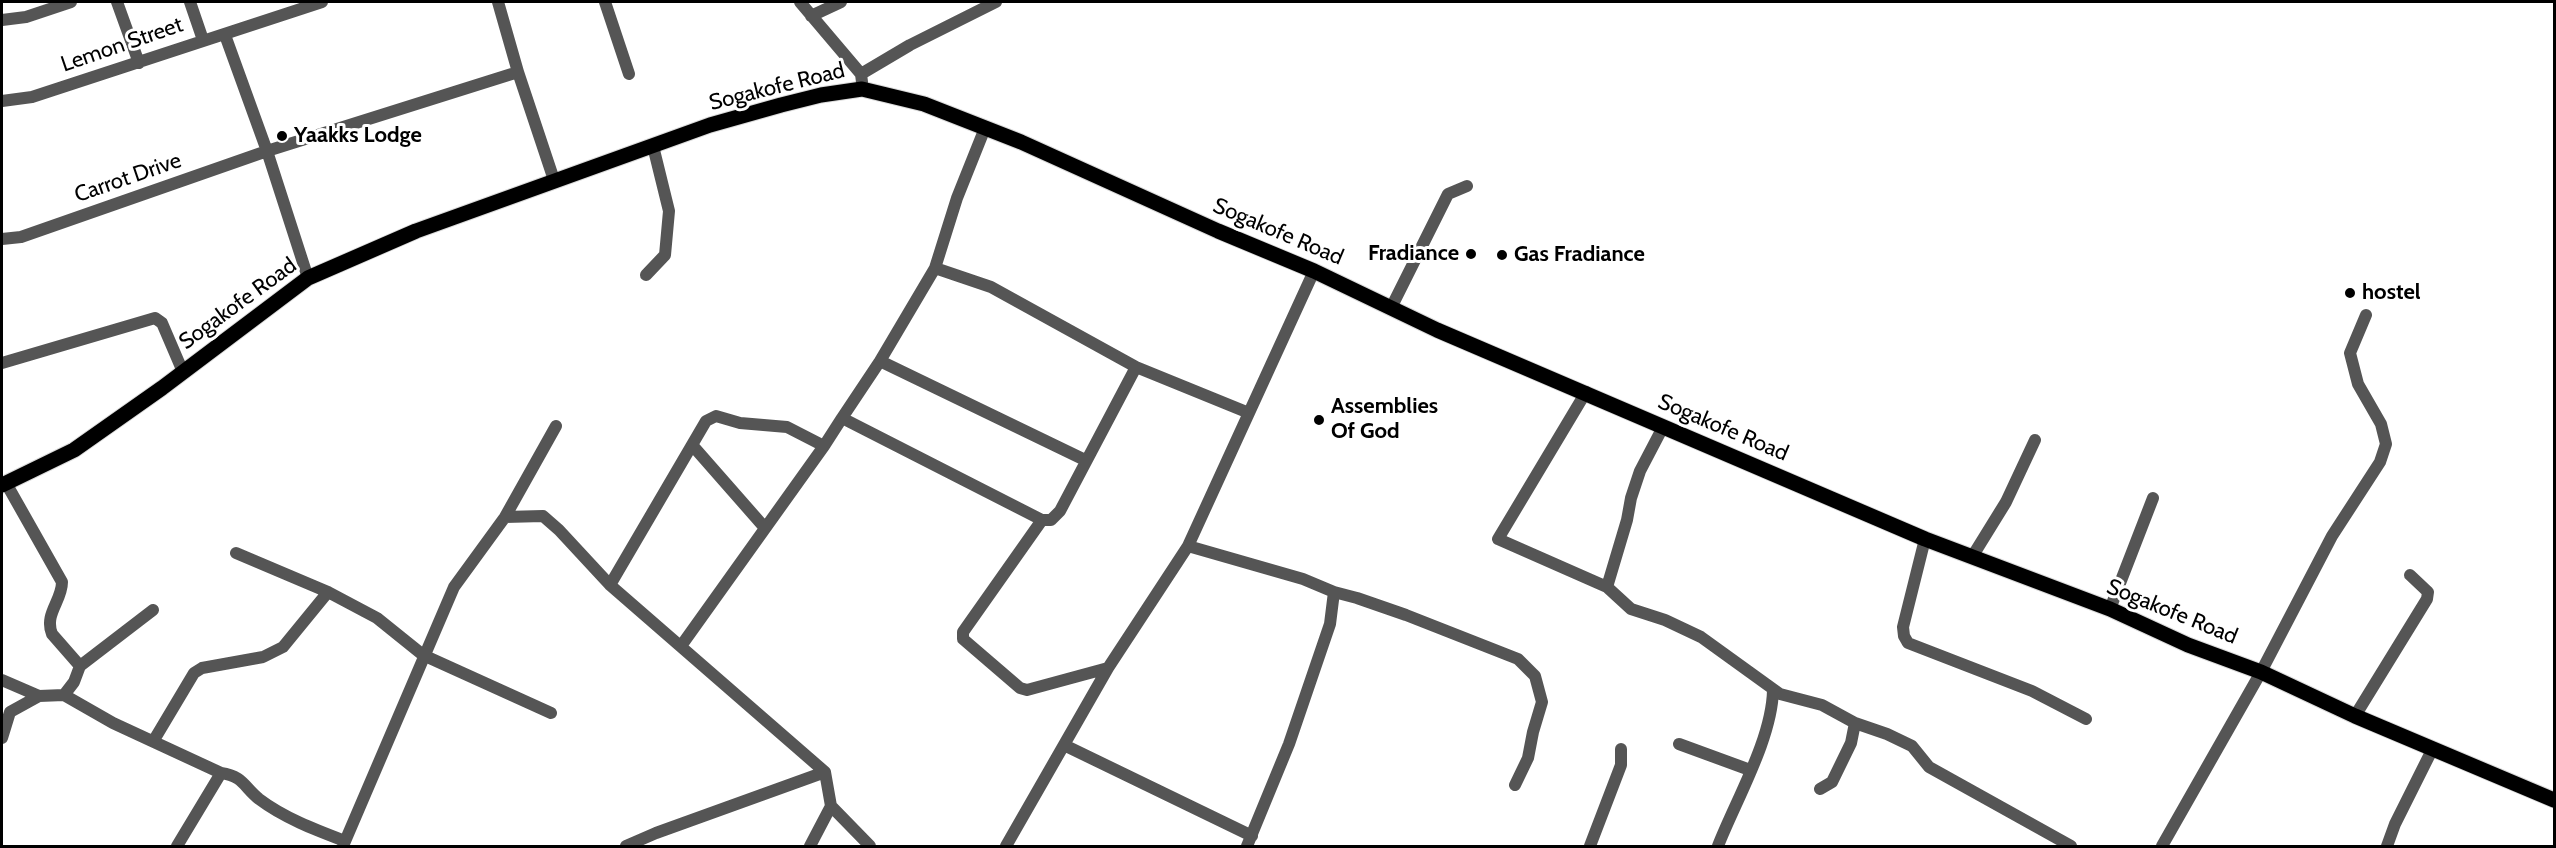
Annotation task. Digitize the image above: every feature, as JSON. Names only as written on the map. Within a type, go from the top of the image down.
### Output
[{"type":"main road","name":"Sogakofe Road","points":[[4,484],[74,450],[308,278],[416,231],[554,180],[710,125],[862,82],[1022,142],[1218,231],[1314,271],[1437,330],[1925,539],[2110,609],[2188,645],[2261,672],[2355,716],[2554,800]]},
{"type":"street","points":[[2,20],[26,17],[71,2]]},
{"type":"street","points":[[117,2],[139,63]]},
{"type":"street","points":[[190,2],[203,40]]},
{"type":"street","name":"Lemon Street","points":[[2,102],[32,97],[322,2]]},
{"type":"street","points":[[498,2],[518,72],[554,180]]},
{"type":"street","points":[[605,2],[629,74]]},
{"type":"street","points":[[800,2],[862,82],[910,45],[996,2]]},
{"type":"street","points":[[811,16],[841,2]]},
{"type":"street","points":[[225,34],[267,151],[308,278]]},
{"type":"street","name":"Carrot Drive","points":[[2,239],[21,237],[267,151],[518,72]]},
{"type":"street","points":[[681,646],[824,446],[880,361],[935,268],[957,198],[985,128]]},
{"type":"street","points":[[646,275],[665,255],[669,211],[653,146]]},
{"type":"street","points":[[1391,308],[1448,194],[1467,186]]},
{"type":"street","points":[[935,268],[991,287],[1136,367],[1249,412]]},
{"type":"street","points":[[1006,846],[1108,668],[1188,546],[1314,271]]},
{"type":"street","points":[[2162,846],[2261,672],[2332,536],[2380,462],[2386,444],[2381,424],[2367,403],[2350,353],[2366,315]]},
{"type":"street","points":[[2,363],[155,318],[162,323],[183,372]]},
{"type":"street","points":[[880,361],[1085,460]]},
{"type":"street","points":[[842,418],[1042,520],[1051,520],[1060,511],[1136,367]]},
{"type":"street","points":[[1586,392],[1498,539],[1607,587],[1631,609],[1665,620],[1701,637],[1773,690],[1822,705],[1855,723],[1912,746],[1929,767],[2072,846]]},
{"type":"street","points":[[610,585],[706,421],[716,416],[740,423],[788,427],[824,446]]},
{"type":"street","points":[[2,738],[10,712],[39,696],[64,694],[113,723],[221,773],[233,775],[246,784],[258,798],[313,830],[344,844],[454,587],[505,517],[556,426]]},
{"type":"street","points":[[1607,587],[1640,471],[1663,426]]},
{"type":"street","points":[[1972,557],[2006,502],[2035,440]]},
{"type":"street","points":[[693,446],[765,528]]},
{"type":"street","points":[[4,484],[62,582],[62,591],[49,619],[49,627],[52,634],[80,666]]},
{"type":"street","points":[[2110,609],[2153,498]]},
{"type":"street","points":[[505,517],[543,516],[559,530],[610,585],[825,772],[831,806],[870,846]]},
{"type":"street","points":[[1042,520],[963,632],[963,639],[1020,688],[1027,690],[1108,668]]},
{"type":"street","points":[[1925,539],[1903,627],[1908,643],[2032,692],[2086,719]]},
{"type":"street","points":[[1188,546],[1303,579],[1518,659],[1535,676],[1542,702],[1528,758],[1515,785]]},
{"type":"street","points":[[236,553],[328,592],[377,618],[423,655],[551,713]]},
{"type":"street","points":[[2355,716],[2427,598],[2428,592],[2409,574]]},
{"type":"street","points":[[154,740],[194,673],[202,668],[263,657],[283,647],[328,592]]},
{"type":"street","points":[[1064,745],[1250,841],[1289,744],[1330,624],[1334,592]]},
{"type":"street","points":[[64,694],[74,682],[80,666],[153,610]]},
{"type":"street","points":[[2,680],[39,696]]},
{"type":"street","points":[[1718,846],[1750,770],[1772,709],[1773,690]]},
{"type":"street","points":[[1820,789],[1832,782],[1851,743],[1855,723]]},
{"type":"street","points":[[1679,744],[1750,770]]},
{"type":"street","points":[[2387,846],[2395,824],[2433,748]]},
{"type":"street","points":[[1590,846],[1621,765],[1621,749]]},
{"type":"street","points":[[626,846],[825,772]]},
{"type":"street","points":[[177,846],[221,773]]},
{"type":"street","points":[[810,846],[831,806]]},
{"type":"place","name":"Yaakks Lodge","points":[[282,136]]},
{"type":"place","name":"Fradiance","points":[[1471,254]]},
{"type":"place","name":"Gas Fradiance","points":[[1502,255]]},
{"type":"place","name":"hostel","points":[[2350,293]]},
{"type":"place","name":"Assemblies Of God","points":[[1319,420]]}]
